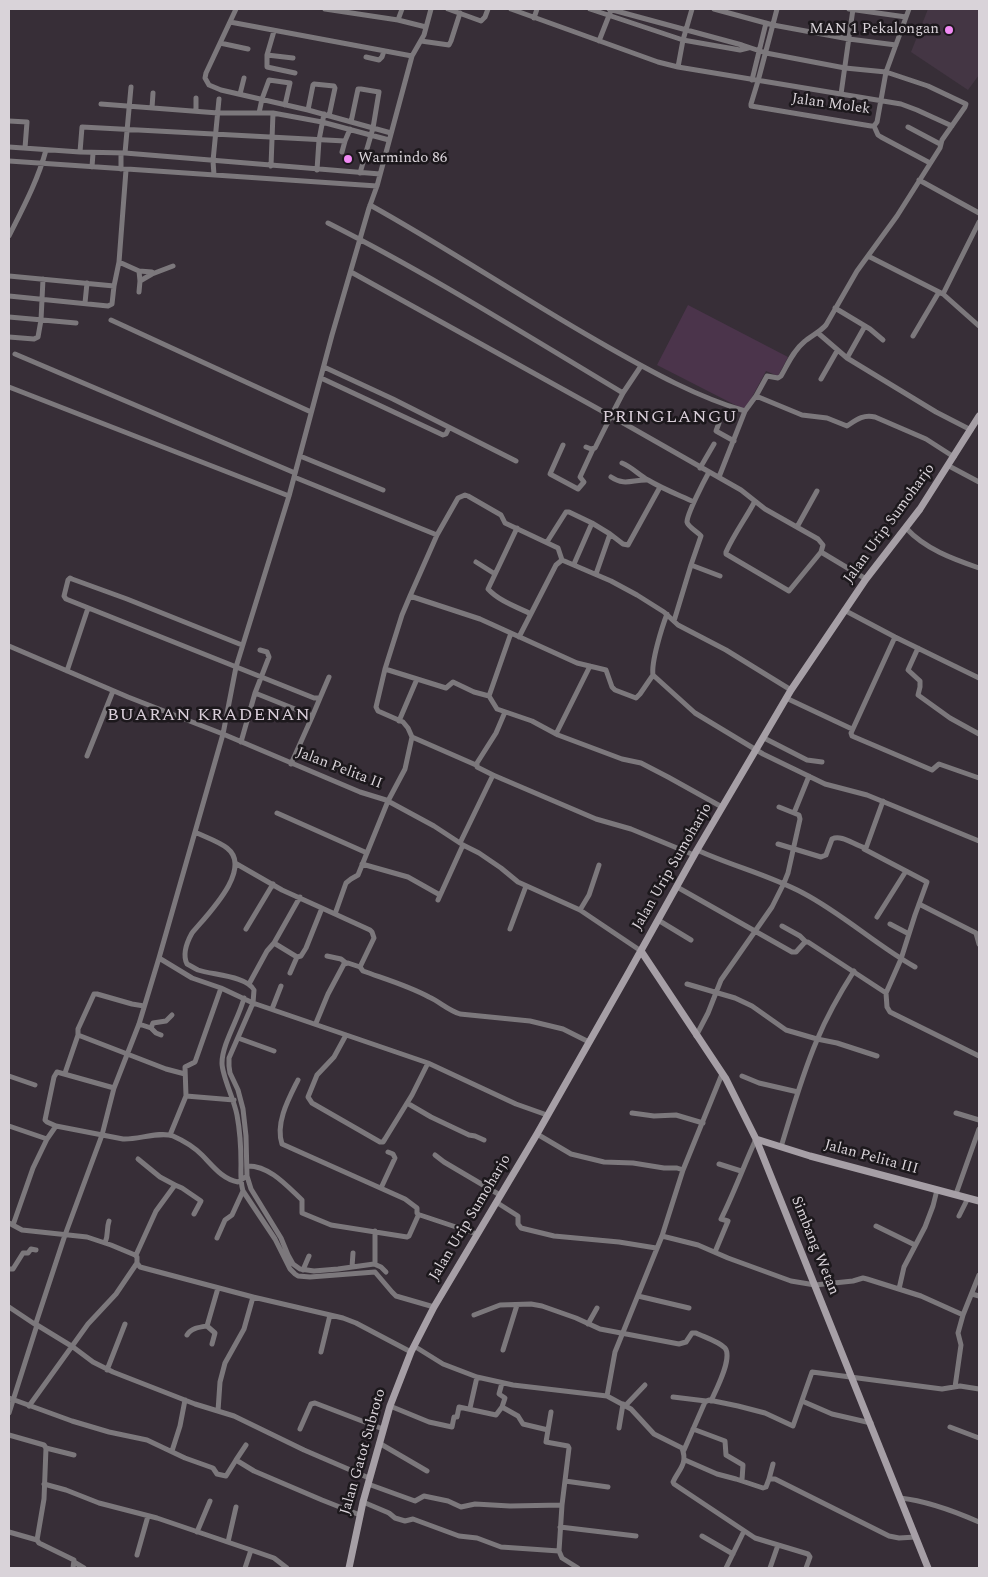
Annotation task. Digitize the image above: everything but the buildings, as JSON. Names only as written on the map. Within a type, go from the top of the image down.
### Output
[{"type":"main road","name":"Jalan Urip Sumoharjo","points":[[413,1349],[434,1307],[537,1134],[696,852],[786,698],[844,610],[906,528],[949,466],[979,416]]},
{"type":"main road","name":"Simbang Wetan","points":[[641,951],[722,1074],[756,1139],[928,1568]]},
{"type":"main road","name":"Jalan Pelita III","points":[[756,1139],[810,1156],[979,1201]]},
{"type":"main road","name":"Jalan Gatot Subroto","points":[[350,1568],[360,1515],[378,1443],[390,1406],[413,1349]]},
{"type":"street","points":[[236,9],[206,73],[204,78],[206,82],[214,88],[262,101],[308,110],[350,130],[389,140]]},
{"type":"street","points":[[325,9],[426,26]]},
{"type":"street","points":[[398,20],[402,9]]},
{"type":"street","points":[[9,1413],[11,1399],[36,1321],[102,1134],[114,1088],[139,1024],[159,958],[223,734],[242,645],[300,456],[412,56],[421,41],[431,9]]},
{"type":"street","points":[[448,9],[481,21],[485,18],[488,9]]},
{"type":"street","points":[[512,9],[658,62],[909,106],[952,126]]},
{"type":"street","points":[[534,18],[537,9]]},
{"type":"street","points":[[590,9],[610,11],[763,52],[845,68],[886,72],[928,86],[966,104],[897,216],[868,256],[826,325],[818,333],[802,343],[794,352],[781,376],[778,378],[767,376],[746,411],[719,477]]},
{"type":"street","points":[[678,67],[682,40],[692,9]]},
{"type":"street","points":[[714,9],[773,25],[849,39],[896,45]]},
{"type":"street","points":[[752,80],[773,25],[777,9]]},
{"type":"street","points":[[849,9],[906,17]]},
{"type":"street","points":[[840,94],[849,39],[857,9]]},
{"type":"street","name":"Jalan Molek","points":[[758,80],[751,104],[753,107],[875,128],[886,72],[910,9]]},
{"type":"street","points":[[599,41],[610,11]]},
{"type":"street","points":[[610,11],[682,40],[740,50],[748,48]]},
{"type":"street","points":[[421,41],[449,45],[460,13]]},
{"type":"street","points":[[230,22],[412,56]]},
{"type":"street","points":[[758,80],[766,23]]},
{"type":"street","points":[[274,30],[266,65],[268,68],[295,73]]},
{"type":"street","points":[[220,43],[248,49]]},
{"type":"street","points":[[366,57],[379,60],[384,51]]},
{"type":"street","points":[[267,55],[293,58]]},
{"type":"street","points":[[240,94],[244,78]]},
{"type":"street","points":[[259,113],[269,80],[288,82],[290,85],[285,105]]},
{"type":"street","points":[[308,110],[312,85],[334,86],[319,140],[317,170]]},
{"type":"street","points":[[9,296],[110,306],[112,304],[120,262],[123,153],[131,87]]},
{"type":"street","points":[[352,122],[358,89],[379,92],[373,128],[360,173]]},
{"type":"street","points":[[152,108],[153,93]]},
{"type":"street","points":[[196,98],[196,112]]},
{"type":"street","points":[[214,175],[213,161],[219,99]]},
{"type":"street","points":[[101,104],[196,112],[273,113],[324,117],[352,122],[391,133]]},
{"type":"street","points":[[270,166],[273,113]]},
{"type":"street","points":[[9,121],[27,122],[25,148]]},
{"type":"street","points":[[80,152],[82,127],[344,141]]},
{"type":"street","points":[[875,128],[881,137],[930,163]]},
{"type":"street","points":[[908,128],[940,144]]},
{"type":"street","points":[[342,152],[344,141],[350,130]]},
{"type":"street","points":[[9,147],[93,153],[123,153],[380,174]]},
{"type":"street","points":[[9,236],[31,192],[43,163],[46,150]]},
{"type":"street","points":[[92,167],[93,153]]},
{"type":"street","points":[[9,161],[377,186]]},
{"type":"street","points":[[289,181],[291,168]]},
{"type":"street","points":[[919,180],[979,212]]},
{"type":"street","points":[[370,205],[641,366],[721,404],[746,411]]},
{"type":"street","points":[[9,222],[15,224]]},
{"type":"street","points":[[913,336],[941,293],[979,222]]},
{"type":"street","points":[[328,223],[360,239],[623,392]]},
{"type":"street","points":[[868,256],[941,293],[979,326]]},
{"type":"street","points":[[120,262],[139,271],[151,272],[152,274]]},
{"type":"street","points":[[140,280],[174,266]]},
{"type":"street","points":[[139,271],[139,292]]},
{"type":"street","points":[[351,272],[719,477],[741,490],[755,501],[765,509],[822,542],[821,552],[789,591],[726,554],[738,528],[746,519],[755,501]]},
{"type":"street","points":[[9,276],[114,286]]},
{"type":"street","points":[[9,337],[34,339],[38,337],[41,320],[43,279]]},
{"type":"street","points":[[85,303],[87,283]]},
{"type":"street","points":[[835,308],[865,326],[883,340]]},
{"type":"street","points":[[9,317],[76,323]]},
{"type":"street","points":[[111,320],[311,412]]},
{"type":"street","points":[[847,358],[865,326]]},
{"type":"street","points":[[818,333],[847,358],[936,412],[971,430]]},
{"type":"street","points":[[821,378],[837,351]]},
{"type":"street","points":[[15,354],[436,535]]},
{"type":"street","points":[[563,445],[550,474],[578,489],[584,482],[580,476],[593,449],[623,392],[641,366]]},
{"type":"street","points":[[324,367],[516,461]]},
{"type":"street","points":[[321,378],[443,435],[450,428]]},
{"type":"street","points":[[355,394],[361,384]]},
{"type":"street","points":[[9,387],[288,496]]},
{"type":"street","points":[[756,396],[802,416],[827,418],[847,426],[862,417],[875,417],[926,439],[954,457]]},
{"type":"street","points":[[719,423],[716,431],[734,441]]},
{"type":"street","points":[[700,468],[714,444]]},
{"type":"street","points":[[586,446],[593,449]]},
{"type":"street","points":[[300,456],[383,490]]},
{"type":"street","points":[[622,463],[630,466],[647,480],[694,502]]},
{"type":"street","points":[[949,466],[979,482]]},
{"type":"street","points":[[674,621],[701,536],[687,523],[694,502],[709,472]]},
{"type":"street","points":[[611,477],[624,483],[647,480]]},
{"type":"street","points":[[547,542],[566,512],[570,512],[592,523],[623,544],[628,545],[660,487]]},
{"type":"street","points":[[796,527],[817,491]]},
{"type":"street","points":[[335,914],[346,883],[357,877],[388,801],[405,769],[412,737],[408,728],[403,722],[378,711],[376,708],[385,669],[402,615],[436,535],[458,498],[465,495],[501,515],[505,523],[558,548],[562,560]]},
{"type":"street","points":[[574,564],[592,523]]},
{"type":"street","points":[[517,528],[488,587],[489,590],[508,604],[531,614]]},
{"type":"street","points":[[906,528],[916,539],[931,549],[979,568]]},
{"type":"street","points":[[596,574],[610,534]]},
{"type":"street","points":[[821,552],[866,579]]},
{"type":"street","points":[[562,560],[596,574],[638,595],[667,614],[683,628],[726,650],[791,690]]},
{"type":"street","points":[[519,637],[556,565],[562,560]]},
{"type":"street","points":[[476,562],[495,574]]},
{"type":"street","points":[[691,565],[720,576]]},
{"type":"street","points":[[242,645],[127,599],[69,579],[64,598],[314,698],[320,698]]},
{"type":"street","points":[[410,596],[480,619],[577,663],[606,670],[612,687],[633,698],[638,697],[653,675],[661,631],[667,614]]},
{"type":"street","points":[[68,671],[88,608]]},
{"type":"street","points":[[844,610],[895,637],[979,675]]},
{"type":"street","points":[[489,696],[511,633]]},
{"type":"street","points":[[895,637],[852,729],[852,736],[932,770],[939,764],[979,778]]},
{"type":"street","name":"Jalan Pelita II","points":[[9,646],[291,764],[360,792],[388,801],[434,826],[526,886],[568,903],[580,910],[641,951]]},
{"type":"street","points":[[918,648],[908,670],[920,681],[918,695],[950,718],[979,734]]},
{"type":"street","points":[[240,742],[255,693],[269,657],[266,652],[260,650]]},
{"type":"street","points":[[556,734],[590,666]]},
{"type":"street","points":[[385,669],[446,688],[453,682],[474,692],[489,696],[494,702],[495,707],[505,712],[532,721],[556,734],[622,759],[641,763],[722,807]]},
{"type":"street","points":[[653,675],[695,713],[756,750],[825,784],[867,795],[979,840]]},
{"type":"street","points":[[291,764],[329,677]]},
{"type":"street","points":[[399,721],[417,679]]},
{"type":"street","points":[[87,756],[113,691]]},
{"type":"street","points":[[255,693],[312,717]]},
{"type":"street","points":[[786,698],[852,729]]},
{"type":"street","points":[[476,765],[496,733],[505,712]]},
{"type":"street","points":[[412,737],[596,819],[631,829],[784,883],[832,910],[915,967]]},
{"type":"street","points":[[764,738],[808,760],[822,762]]},
{"type":"street","points":[[362,864],[408,877],[439,898],[493,774]]},
{"type":"street","points":[[794,813],[809,776]]},
{"type":"street","points":[[864,849],[867,847],[883,801]]},
{"type":"street","points":[[696,1036],[708,1013],[721,980],[772,907],[788,873],[800,819],[799,815],[779,807]]},
{"type":"street","points":[[277,814],[367,853]]},
{"type":"street","points":[[195,834],[228,848],[233,855],[235,863],[230,885],[187,941],[185,961],[198,970],[238,979],[249,984],[254,990],[222,1062],[223,1069],[234,1100],[241,1167],[244,1178],[281,1238],[293,1264],[299,1271]]},
{"type":"street","points":[[778,844],[823,857],[826,856],[832,839],[836,837],[864,849],[927,882],[901,959],[886,993],[886,1002],[890,1012],[979,1056]]},
{"type":"street","points":[[235,863],[272,884],[370,930],[374,938],[360,967]]},
{"type":"street","points":[[580,910],[589,895],[600,865]]},
{"type":"street","points":[[877,917],[906,871]]},
{"type":"street","points":[[246,929],[272,884]]},
{"type":"street","points":[[510,930],[526,886]]},
{"type":"street","points":[[677,887],[792,952],[796,952],[806,942]]},
{"type":"street","points":[[249,984],[300,897]]},
{"type":"street","points":[[919,904],[976,933],[979,944]]},
{"type":"street","points":[[274,943],[297,956],[301,956],[322,908]]},
{"type":"street","points":[[658,920],[691,940]]},
{"type":"street","points":[[890,924],[909,934]]},
{"type":"street","points":[[782,926],[886,993]]},
{"type":"street","points":[[290,973],[297,956]]},
{"type":"street","points":[[327,956],[341,959],[346,963],[360,967],[363,971],[414,989],[460,1014],[530,1021],[563,1029],[589,1042]]},
{"type":"street","points":[[159,958],[192,978],[272,1009],[428,1063],[516,1104],[547,1115]]},
{"type":"street","points":[[316,1024],[328,994],[346,963]]},
{"type":"street","points":[[782,1147],[798,1092],[817,1039],[837,998],[854,971]]},
{"type":"street","points":[[687,984],[735,998],[752,1006],[786,1030],[837,1043],[877,1056]]},
{"type":"street","points":[[272,1009],[281,986]]},
{"type":"street","points":[[170,1135],[186,1096],[186,1066],[195,1062],[221,988]]},
{"type":"street","points":[[65,1074],[78,1035],[78,1029],[94,994],[144,1006]]},
{"type":"street","points":[[217,1238],[225,1220],[232,1215],[243,1191],[244,1178],[248,1166],[243,1109],[229,1066],[229,1058],[238,1038],[249,1000]]},
{"type":"street","points":[[151,1028],[153,1023],[166,1021],[172,1015]]},
{"type":"street","points":[[139,1024],[161,1034]]},
{"type":"street","points":[[78,1035],[166,1069],[185,1074]]},
{"type":"street","points":[[346,1035],[338,1051],[317,1075],[308,1097],[312,1103],[381,1143],[407,1103],[428,1063]]},
{"type":"street","points":[[238,1038],[274,1051]]},
{"type":"street","points":[[114,1088],[57,1072],[45,1120],[56,1126],[128,1140],[143,1136],[170,1135],[200,1154],[224,1177],[236,1182],[244,1178]]},
{"type":"street","points":[[607,1396],[615,1352],[662,1236],[683,1170],[722,1074]]},
{"type":"street","points":[[9,1076],[35,1085]]},
{"type":"street","points":[[742,1076],[760,1083],[798,1092]]},
{"type":"street","points":[[298,1080],[283,1111],[282,1144],[405,1199],[416,1207],[416,1213],[419,1216],[477,1234]]},
{"type":"street","points":[[186,1096],[234,1100]]},
{"type":"street","points":[[407,1103],[431,1117],[484,1140]]},
{"type":"street","points":[[632,1113],[654,1116],[676,1115],[703,1123]]},
{"type":"street","points":[[956,1113],[979,1120]]},
{"type":"street","points":[[9,1126],[47,1139]]},
{"type":"street","points":[[56,1126],[47,1139],[33,1168],[11,1224],[22,1230],[87,1237],[136,1255]]},
{"type":"street","points":[[956,1194],[979,1129]]},
{"type":"street","points":[[537,1134],[571,1154],[604,1162],[633,1163],[683,1170]]},
{"type":"street","points":[[715,1252],[728,1221],[721,1219],[756,1139]]},
{"type":"street","points":[[381,1188],[395,1158],[393,1154],[388,1152]]},
{"type":"street","points":[[435,1155],[498,1199],[518,1216],[518,1224],[521,1228],[554,1236],[619,1242],[656,1248]]},
{"type":"street","points":[[138,1159],[160,1177],[201,1200],[194,1214]]},
{"type":"street","points":[[718,1164],[741,1171]]},
{"type":"street","points":[[248,1166],[254,1166],[278,1178],[302,1200],[304,1215],[331,1226],[375,1231],[404,1237],[409,1236],[419,1216]]},
{"type":"street","points":[[29,1406],[88,1324],[116,1294],[137,1264],[136,1255],[156,1210],[175,1186]]},
{"type":"street","points":[[899,1289],[904,1267],[931,1212],[937,1190]]},
{"type":"street","points":[[243,1191],[275,1239],[290,1270],[375,1272],[396,1296],[434,1307]]},
{"type":"street","points":[[959,1216],[968,1198]]},
{"type":"street","points":[[105,1243],[108,1236],[106,1228],[109,1221]]},
{"type":"street","points":[[876,1226],[915,1245]]},
{"type":"street","points":[[375,1231],[375,1264]]},
{"type":"street","points":[[662,1236],[698,1245],[791,1281],[814,1285],[853,1281],[863,1278],[921,1296],[963,1315]]},
{"type":"street","points":[[9,1269],[13,1269],[23,1253],[28,1253],[31,1249],[36,1250]]},
{"type":"street","points":[[353,1253],[353,1270]]},
{"type":"street","points":[[309,1256],[299,1271],[298,1276],[310,1277],[353,1270],[375,1264]]},
{"type":"street","points":[[137,1264],[140,1267],[356,1323],[443,1364],[477,1376],[502,1383],[607,1396],[625,1404],[654,1434],[684,1450]]},
{"type":"street","points":[[375,1264],[386,1272]]},
{"type":"street","points":[[955,1387],[961,1346],[958,1333],[979,1275]]},
{"type":"street","points":[[207,1326],[218,1288]]},
{"type":"street","points":[[972,1294],[979,1296]]},
{"type":"street","points":[[638,1296],[689,1308]]},
{"type":"street","points":[[218,1411],[220,1382],[225,1363],[244,1330],[253,1297]]},
{"type":"street","points":[[474,1315],[500,1305],[542,1306],[600,1329],[622,1334],[680,1344],[686,1342],[692,1333],[722,1346],[727,1351],[727,1362],[709,1401],[693,1429],[684,1450],[685,1460],[672,1482],[755,1538],[808,1554],[810,1558],[806,1568]]},
{"type":"street","points":[[503,1350],[516,1306]]},
{"type":"street","points":[[9,1307],[107,1370],[234,1416],[415,1501],[424,1496],[448,1501],[458,1506],[475,1504],[510,1506],[562,1505]]},
{"type":"street","points":[[588,1324],[597,1308]]},
{"type":"street","points":[[321,1352],[330,1315]]},
{"type":"street","points":[[107,1370],[125,1324]]},
{"type":"street","points":[[187,1335],[196,1328],[207,1326]]},
{"type":"street","points":[[207,1326],[215,1333],[212,1344]]},
{"type":"street","points":[[673,1397],[738,1406],[765,1413],[793,1426],[811,1372],[942,1389],[960,1386],[979,1389]]},
{"type":"street","points":[[470,1408],[477,1376]]},
{"type":"street","points":[[390,1406],[429,1422],[452,1428],[454,1416],[457,1417],[459,1407],[496,1415],[502,1407],[504,1398],[499,1394],[502,1383]]},
{"type":"street","points":[[618,1428],[625,1404],[645,1385]]},
{"type":"street","points":[[11,1399],[90,1427],[147,1440],[185,1458],[213,1468],[217,1474],[224,1476],[226,1476],[246,1445]]},
{"type":"street","points":[[172,1451],[186,1400]]},
{"type":"street","points":[[802,1401],[832,1414],[871,1423]]},
{"type":"street","points":[[300,1428],[311,1404],[314,1403],[383,1429]]},
{"type":"street","points":[[502,1407],[518,1416],[523,1424],[548,1430]]},
{"type":"street","points":[[551,1412],[546,1442],[569,1448],[559,1551],[562,1558],[578,1568]]},
{"type":"street","points":[[950,1427],[979,1438]]},
{"type":"street","points":[[693,1429],[725,1441],[726,1455],[743,1465],[742,1480]]},
{"type":"street","points":[[9,1435],[44,1445],[46,1448],[74,1455]]},
{"type":"street","points":[[378,1443],[427,1472]]},
{"type":"street","points":[[37,1540],[42,1519],[46,1448]]},
{"type":"street","points":[[236,1460],[254,1471],[360,1515]]},
{"type":"street","points":[[685,1460],[717,1474],[742,1480],[763,1488],[766,1487],[772,1464]]},
{"type":"street","points":[[769,1479],[776,1479],[786,1483],[888,1536],[900,1538],[916,1537]]},
{"type":"street","points":[[565,1481],[608,1487]]},
{"type":"street","points":[[44,1484],[252,1550],[274,1558],[287,1568]]},
{"type":"street","points":[[900,1498],[915,1500],[954,1511],[979,1522]]},
{"type":"street","points":[[197,1532],[210,1501]]},
{"type":"street","points":[[363,1502],[389,1513],[395,1518],[405,1521],[414,1519],[459,1536],[477,1538],[500,1547],[559,1551]]},
{"type":"street","points":[[228,1542],[236,1507]]},
{"type":"street","points":[[137,1555],[148,1516]]},
{"type":"street","points":[[560,1527],[636,1536]]},
{"type":"street","points":[[726,1568],[744,1531]]},
{"type":"street","points":[[9,1532],[37,1540],[39,1543],[74,1560],[73,1565],[84,1568]]},
{"type":"street","points":[[702,1536],[733,1554]]},
{"type":"street","points":[[770,1568],[778,1545]]},
{"type":"street","points":[[245,1568],[252,1550]]},
{"type":"shaded area","name":"MAN 1 Pekalongan","points":[[928,9],[979,9],[979,75],[968,90],[911,52]]},
{"type":"shaded area","points":[[688,305],[788,357],[778,376],[766,371],[745,410],[657,365]]},
{"type":"place","name":"MAN 1 Pekalongan","points":[[949,30]]},
{"type":"place","name":"Warmindo 86","points":[[348,159]]},
{"type":"district","name":"PRINGLANGU","points":[[670,418]]},
{"type":"district","name":"BUARAN KRADENAN","points":[[209,716]]}]
